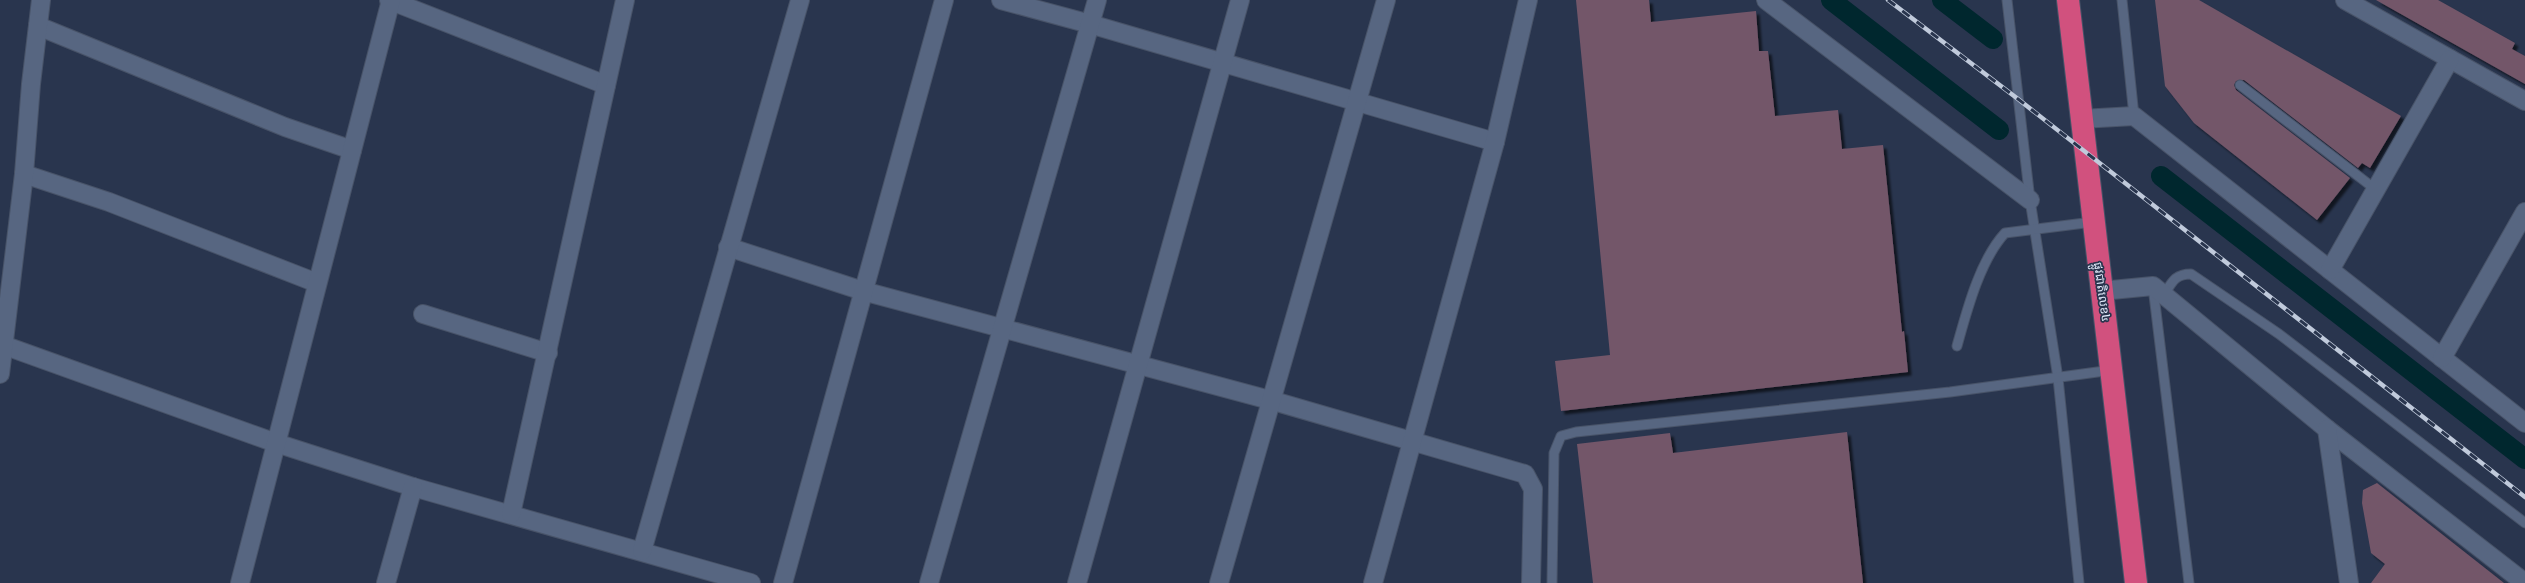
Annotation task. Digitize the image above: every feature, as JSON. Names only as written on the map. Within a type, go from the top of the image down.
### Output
[{"type":"highway","name":"ផ្លូវជាតិលេខ៤","points":[[2068,0],[2101,291],[2113,370],[2136,583]]},
{"type":"street","points":[[0,374],[2,344],[24,174],[31,84],[41,0]]},
{"type":"street","points":[[240,583],[390,0],[606,85]]},
{"type":"street","points":[[511,514],[548,353],[625,0]]},
{"type":"street","points":[[642,551],[800,0]]},
{"type":"street","points":[[783,583],[944,0]]},
{"type":"street","points":[[1001,0],[1356,100],[1495,142]]},
{"type":"street","points":[[929,583],[1097,0]]},
{"type":"street","points":[[1077,583],[1240,0]]},
{"type":"street","points":[[1219,583],[1270,400],[1386,0]]},
{"type":"street","points":[[1373,583],[1414,441],[1495,142],[1528,0]]},
{"type":"street","points":[[1766,0],[2030,200]]},
{"type":"street","points":[[2345,0],[2525,102]]},
{"type":"street","points":[[38,26],[285,127],[352,150]]},
{"type":"street","points":[[2330,270],[2450,59]]},
{"type":"street","points":[[2081,119],[2134,116],[2525,423]]},
{"type":"street","points":[[24,174],[109,202],[318,283]]},
{"type":"street","points":[[2442,358],[2525,212]]},
{"type":"street","points":[[728,247],[863,291],[1270,400],[1525,474],[1533,489],[1531,583]]},
{"type":"street","points":[[2101,291],[2158,290],[2327,429],[2524,583]]},
{"type":"street","points":[[423,314],[548,353]]},
{"type":"street","points":[[2,344],[276,443],[413,487],[751,583]]},
{"type":"street","points":[[2327,429],[2349,583]]},
{"type":"street","points":[[386,583],[413,487]]},
{"type":"lane","points":[[2007,0],[2030,200],[2058,378],[2079,583]]},
{"type":"lane","points":[[2122,0],[2134,116]]},
{"type":"lane","points":[[2240,85],[2375,189]]},
{"type":"lane","points":[[1957,346],[1971,298],[1995,243],[2005,232],[2093,222]]},
{"type":"lane","points":[[2189,583],[2158,290],[2181,274],[2191,274],[2279,334],[2525,523]]},
{"type":"lane","points":[[1552,583],[1554,453],[1561,436],[1576,432],[2058,378],[2113,370]]},
{"type":"building","points":[[1576,0],[1649,0],[1651,22],[1756,11],[1759,51],[1768,51],[1775,116],[1838,110],[1842,149],[1883,145],[1902,332],[1904,331],[1908,372],[1561,411],[1555,361],[1610,355]]},
{"type":"building","points":[[2155,0],[2199,0],[2401,116],[2370,168],[2362,163],[2358,168],[2244,80],[2236,81],[2234,85],[2236,90],[2350,178],[2317,220],[2194,123],[2165,86]]},
{"type":"building","points":[[2376,0],[2438,0],[2515,43],[2512,49],[2525,56],[2525,84]]},
{"type":"building","points":[[1847,432],[1863,583],[1593,583],[1577,444],[1670,433],[1673,453]]},
{"type":"building","points":[[2377,483],[2504,583],[2371,583],[2385,564],[2371,553],[2362,503],[2363,490]]},
{"type":"waterway","points":[[1831,0],[1999,130]]},
{"type":"waterway","points":[[1942,0],[1993,39]]},
{"type":"waterway","points":[[2161,176],[2525,459]]},
{"type":"railway","points":[[1888,0],[2018,99],[2525,497]]}]
